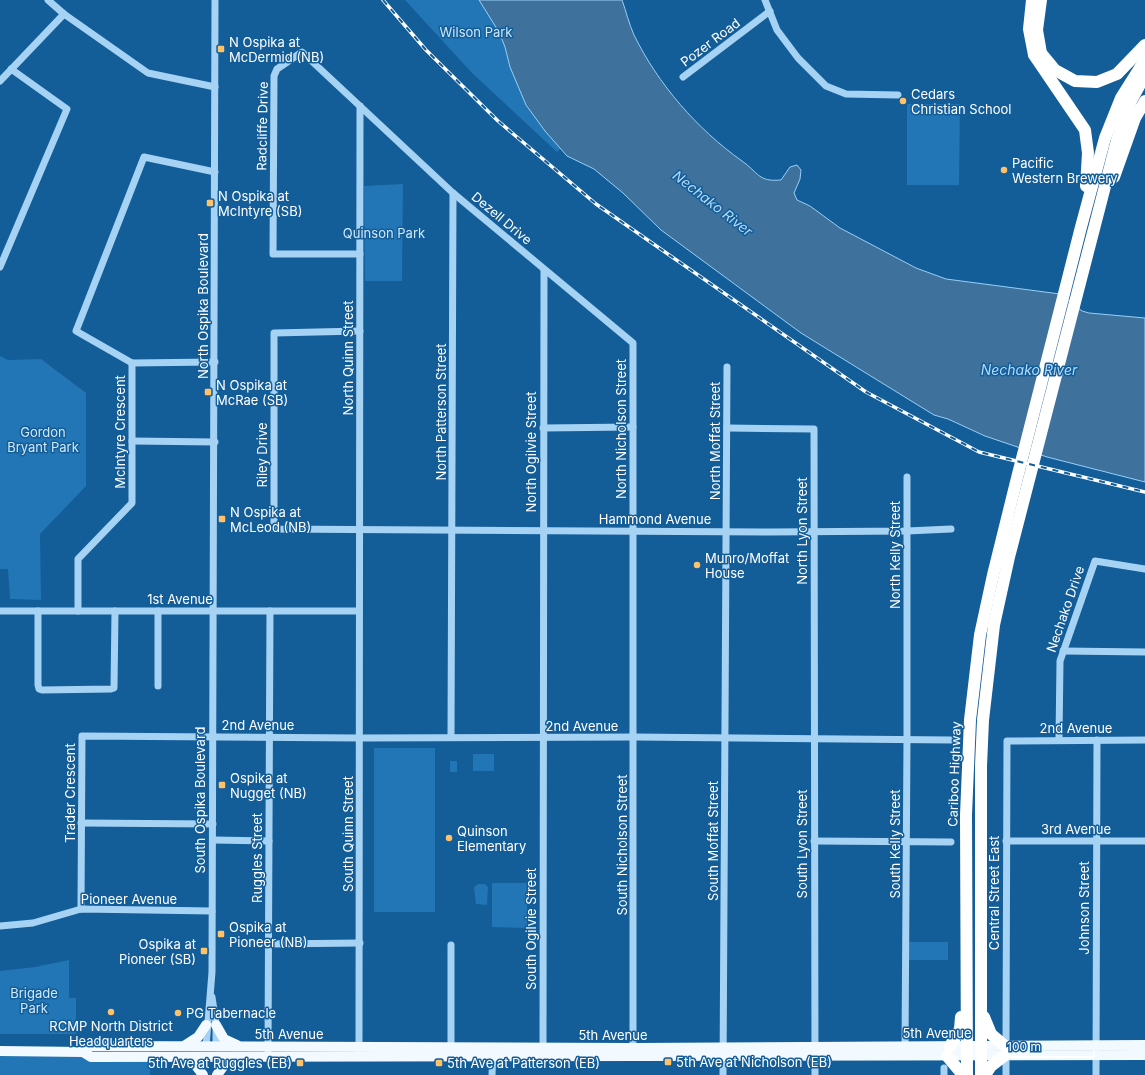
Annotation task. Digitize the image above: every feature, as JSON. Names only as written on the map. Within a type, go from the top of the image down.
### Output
[{"type":"highway","points":[[1037,1],[1037,30],[1041,53],[1056,70],[1075,81],[1097,82],[1117,74],[1145,45]]},
{"type":"highway","points":[[1037,1],[1029,29],[1034,55],[1085,130],[1088,168],[1081,227]]},
{"type":"highway","points":[[1022,480],[1069,272],[1105,138],[1121,98],[1145,60]]},
{"type":"highway","points":[[1022,480],[1082,274],[1116,140],[1131,101],[1145,75]]},
{"type":"highway","points":[[1102,195],[1115,176],[1135,118],[1145,101]]},
{"type":"highway","name":"Cariboo Highway","points":[[981,1075],[974,1052],[966,914],[966,815],[970,720],[980,635],[993,575],[1022,480]]},
{"type":"highway","name":"Cariboo Highway","points":[[967,1075],[974,1052],[981,1008],[981,766],[986,684],[998,604],[1022,480]]},
{"type":"highway","points":[[962,1075],[949,1051],[960,1029],[962,954],[966,914]]},
{"type":"highway","points":[[981,1008],[991,1034],[1005,1051],[990,1066],[985,1075]]},
{"type":"highway","points":[[972,1075],[974,1052]]},
{"type":"main road","points":[[182,1047],[194,1042],[211,1025],[224,1039],[243,1052],[225,1064],[216,1075]]},
{"type":"main road","name":"5th Avenue","points":[[0,1051],[83,1052],[91,1057],[178,1057],[211,1052],[974,1052],[1096,1050],[1145,1045]]},
{"type":"main road","name":"5th Avenue","points":[[83,1052],[91,1046],[182,1047],[211,1052]]},
{"type":"main road","name":"5th Avenue","points":[[1096,1050],[1145,1055]]},
{"type":"main road","name":"South Ospika Boulevard","points":[[204,1075],[211,1052]]},
{"type":"main road","name":"South Ospika Boulevard","points":[[211,1052],[216,1075]]},
{"type":"main road","points":[[178,1057],[194,1063],[204,1075]]},
{"type":"street","points":[[48,0],[64,14],[148,73],[215,87]]},
{"type":"street","name":"North Ospika Boulevard","points":[[214,611],[215,0]]},
{"type":"street","points":[[765,0],[778,30],[798,58],[826,86],[846,94],[898,94]]},
{"type":"street","name":"Pozer Road","points":[[683,77],[770,11]]},
{"type":"street","points":[[0,81],[64,14]]},
{"type":"street","name":"Radcliffe Drive","points":[[360,106],[302,52],[275,72],[273,254],[360,254]]},
{"type":"street","points":[[0,267],[67,109],[11,69]]},
{"type":"street","name":"Dezell Drive","points":[[360,106],[453,193],[633,343]]},
{"type":"street","name":"North Quinn Street","points":[[359,611],[360,106]]},
{"type":"street","name":"McIntyre Crescent","points":[[78,611],[78,559],[132,503],[132,363],[76,331],[144,157],[215,172]]},
{"type":"street","name":"North Patterson Street","points":[[451,737],[453,193]]},
{"type":"street","name":"North Ogilvie Street","points":[[543,634],[544,270]]},
{"type":"street","name":"Riley Drive","points":[[360,331],[274,333],[274,529],[360,531]]},
{"type":"street","name":"North Nicholson Street","points":[[633,343],[633,635]]},
{"type":"street","points":[[132,363],[215,362]]},
{"type":"street","name":"North Moffat Street","points":[[726,635],[727,367]]},
{"type":"street","points":[[543,428],[633,427]]},
{"type":"street","name":"North Lyon Street","points":[[727,428],[814,429],[814,632]]},
{"type":"street","points":[[132,441],[214,442]]},
{"type":"street","name":"North Kelly Street","points":[[907,477],[907,633]]},
{"type":"street","name":"Hammond Avenue","points":[[360,531],[814,532],[951,529]]},
{"type":"street","name":"Nechako Drive","points":[[1059,739],[1060,661],[1095,561],[1145,569]]},
{"type":"street","name":"1st Avenue","points":[[0,611],[359,611]]},
{"type":"street","points":[[38,611],[38,685],[39,689],[42,690],[114,688],[115,611]]},
{"type":"street","points":[[158,611],[158,686]]},
{"type":"street","name":"South Ospika Boulevard","points":[[211,1052],[214,611]]},
{"type":"street","name":"Ruggles Street","points":[[268,1052],[270,611]]},
{"type":"street","name":"South Quinn Street","points":[[359,611],[359,1052]]},
{"type":"street","name":"South Lyon Street","points":[[814,632],[814,1075]]},
{"type":"street","name":"South Kelly Street","points":[[905,1051],[907,633]]},
{"type":"street","name":"South Ogilvie Street","points":[[543,634],[543,1052]]},
{"type":"street","name":"South Nicholson Street","points":[[633,635],[633,1052]]},
{"type":"street","name":"South Moffat Street","points":[[723,1075],[726,635]]},
{"type":"street","points":[[1063,651],[1145,652]]},
{"type":"street","name":"Trader Crescent","points":[[81,909],[82,736],[213,737]]},
{"type":"street","name":"2nd Avenue","points":[[213,737],[634,737],[951,740]]},
{"type":"street","name":"2nd Avenue","points":[[1007,741],[1059,739],[1145,740]]},
{"type":"street","name":"Johnson Street","points":[[1096,1075],[1097,740]]},
{"type":"street","name":"Central Street East","points":[[1006,1075],[1007,741]]},
{"type":"street","points":[[81,823],[213,824]]},
{"type":"street","points":[[213,840],[269,841]]},
{"type":"street","points":[[814,841],[951,842]]},
{"type":"street","name":"3rd Avenue","points":[[1006,841],[1145,841]]},
{"type":"street","name":"Pioneer Avenue","points":[[0,926],[33,923],[81,909],[212,911]]},
{"type":"street","points":[[269,944],[360,943]]},
{"type":"street","points":[[451,945],[451,1051]]},
{"type":"street","points":[[492,1075],[493,1052]]},
{"type":"green space","name":"Wilson Park","points":[[405,0],[495,0],[568,141],[557,152],[472,73]]},
{"type":"green space","points":[[907,104],[960,104],[959,185],[907,185]]},
{"type":"green space","name":"Quinson Park","points":[[403,184],[402,281],[365,281],[364,186]]},
{"type":"green space","name":"Gordon Bryant Park","points":[[0,356],[8,360],[41,359],[86,393],[86,486],[40,534],[41,600],[10,599],[8,569],[0,569]]},
{"type":"green space","points":[[374,748],[435,748],[435,912],[374,912]]},
{"type":"green space","points":[[473,754],[494,754],[494,771],[473,771]]},
{"type":"green space","points":[[450,761],[457,761],[457,772],[450,772]]},
{"type":"green space","points":[[492,883],[527,883],[527,928],[492,927]]},
{"type":"green space","points":[[478,884],[485,884],[488,887],[487,905],[476,904],[474,887]]},
{"type":"green space","points":[[908,942],[948,942],[948,960],[908,960]]},
{"type":"green space","name":"Brigade Park","points":[[69,960],[69,998],[76,998],[76,1034],[0,1034],[0,971],[35,967]]},
{"type":"green space","points":[[0,1049],[151,1050],[150,1075],[0,1075]]},
{"type":"water","name":"Nechako River","points":[[479,0],[622,0],[632,31],[644,53],[667,88],[694,120],[725,148],[763,178],[768,180],[781,180],[790,167],[797,165],[801,170],[800,179],[794,193],[797,200],[810,206],[840,228],[916,268],[946,279],[1060,294],[1082,311],[1089,313],[1145,318],[1145,482],[1047,457],[985,436],[948,419],[934,415],[801,333],[661,230],[623,193],[594,169],[567,156],[545,131],[526,105],[510,67],[505,47],[499,32]]},
{"type":"railway","points":[[383,0],[426,50],[498,121],[596,204],[866,392],[979,452],[1145,492]]},
{"type":"place","name":"N Ospika at McDermid (NB)","points":[[221,49]]},
{"type":"place","name":"Cedars Christian School","points":[[903,101]]},
{"type":"place","name":"Pacific Western Brewery","points":[[1004,170]]},
{"type":"place","name":"N Ospika at McIntyre (SB)","points":[[210,203]]},
{"type":"place","name":"N Ospika at McRae (SB)","points":[[208,392]]},
{"type":"place","name":"N Ospika at McLeod (NB)","points":[[222,519]]},
{"type":"place","name":"Munro/Moffat House","points":[[697,565]]},
{"type":"place","name":"Ospika at Nugget (NB)","points":[[222,785]]},
{"type":"place","name":"Quinson Elementary","points":[[449,838]]},
{"type":"place","name":"Ospika at Pioneer (NB)","points":[[221,934]]},
{"type":"place","name":"Ospika at Pioneer (SB)","points":[[204,951]]},
{"type":"place","name":"RCMP North District Headquarters","points":[[111,1012]]},
{"type":"place","name":"PG Tabernacle","points":[[178,1013]]},
{"type":"place","name":"5th Ave at Nicholson (EB)","points":[[668,1062]]},
{"type":"place","name":"5th Ave at Ruggles (EB)","points":[[300,1063]]},
{"type":"place","name":"5th Ave at Patterson (EB)","points":[[439,1063]]}]
